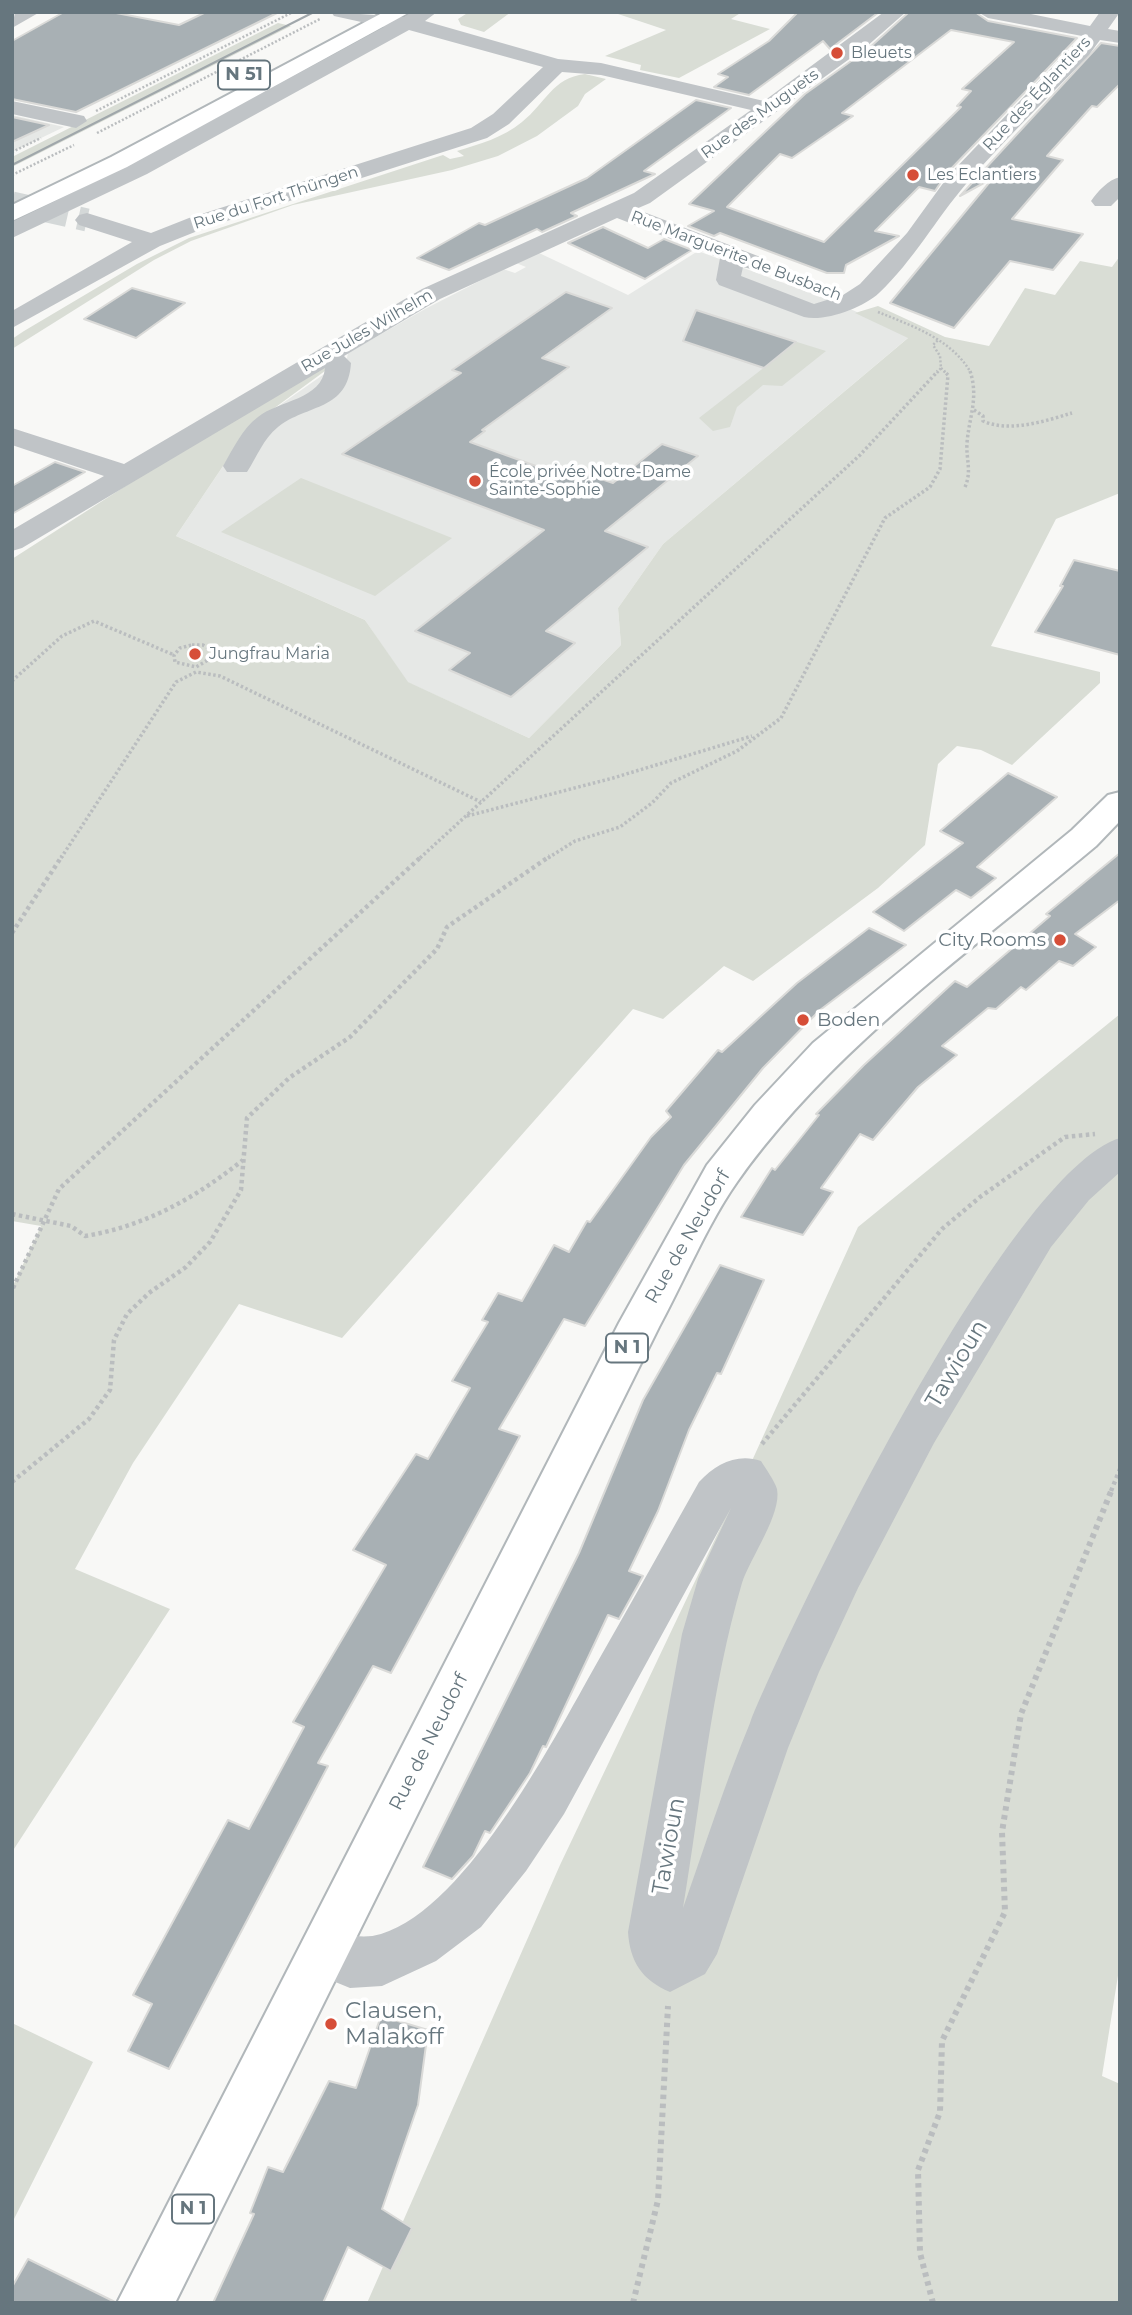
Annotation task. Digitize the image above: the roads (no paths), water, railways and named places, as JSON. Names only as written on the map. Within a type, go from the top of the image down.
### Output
[{"type":"main road","name":"N 51","points":[[12,191],[132,133],[346,14]]},
{"type":"main road","name":"N 51","points":[[12,214],[394,17]]},
{"type":"main road","name":"Rue de Neudorf","points":[[145,2303],[294,2013],[639,1323],[721,1175],[768,1115],[826,1052],[1084,838],[1120,802]]},
{"type":"street","points":[[12,23],[30,12]]},
{"type":"street","points":[[346,14],[394,17],[427,12]]},
{"type":"street","name":"Rue des Muguets","points":[[620,211],[655,190],[859,43],[896,12]]},
{"type":"street","points":[[988,12],[1120,37]]},
{"type":"street","name":"Rue des Églantiers","points":[[731,263],[728,280],[813,312],[821,297],[852,300],[869,289],[915,238],[957,180],[1082,51],[1110,12]]},
{"type":"street","points":[[12,231],[215,128],[394,17],[557,65],[601,69],[768,108]]},
{"type":"street","name":"Rue du Fort Thüngen","points":[[12,321],[152,241],[220,215],[479,133],[501,119],[557,65]]},
{"type":"street","points":[[12,107],[80,130]]},
{"type":"street","points":[[183,128],[215,128]]},
{"type":"street","points":[[1103,201],[1120,184]]},
{"type":"street","name":"Rue Marguerite de Busbach","points":[[620,211],[731,263],[780,273]]},
{"type":"street","name":"Rue Jules Wilhelm","points":[[12,542],[322,356],[431,294],[497,261],[620,211]]},
{"type":"street","points":[[87,220],[152,241]]},
{"type":"street","points":[[237,466],[252,440],[271,419],[329,393],[339,373],[338,363],[322,356]]},
{"type":"street","points":[[12,436],[125,474]]},
{"type":"street","name":"Tawioun","points":[[324,1952],[350,1962],[382,1960],[418,1943],[463,1909],[508,1854],[547,1798],[715,1495],[728,1481],[746,1474],[755,1490],[753,1509],[721,1579],[705,1634],[654,1932],[656,1950],[670,1966],[687,1956],[699,1936],[774,1722],[843,1570],[929,1409],[1003,1287],[1055,1214],[1102,1163],[1113,1142]]},
{"type":"tunnel","points":[[12,203],[87,220]]},
{"type":"tram line","points":[[12,165],[314,12]]},
{"type":"place","name":"Bleuets","points":[[837,53]]},
{"type":"place","name":"Les Eclantiers","points":[[913,175]]},
{"type":"place","name":"École privée Notre-Dame Sainte-Sophie","points":[[475,481]]},
{"type":"place","name":"Jungfrau Maria","points":[[195,654]]},
{"type":"place","name":"City Rooms","points":[[1060,940]]},
{"type":"place","name":"Boden","points":[[803,1020]]},
{"type":"place","name":"Clausen, Malakoff","points":[[331,2024]]}]
